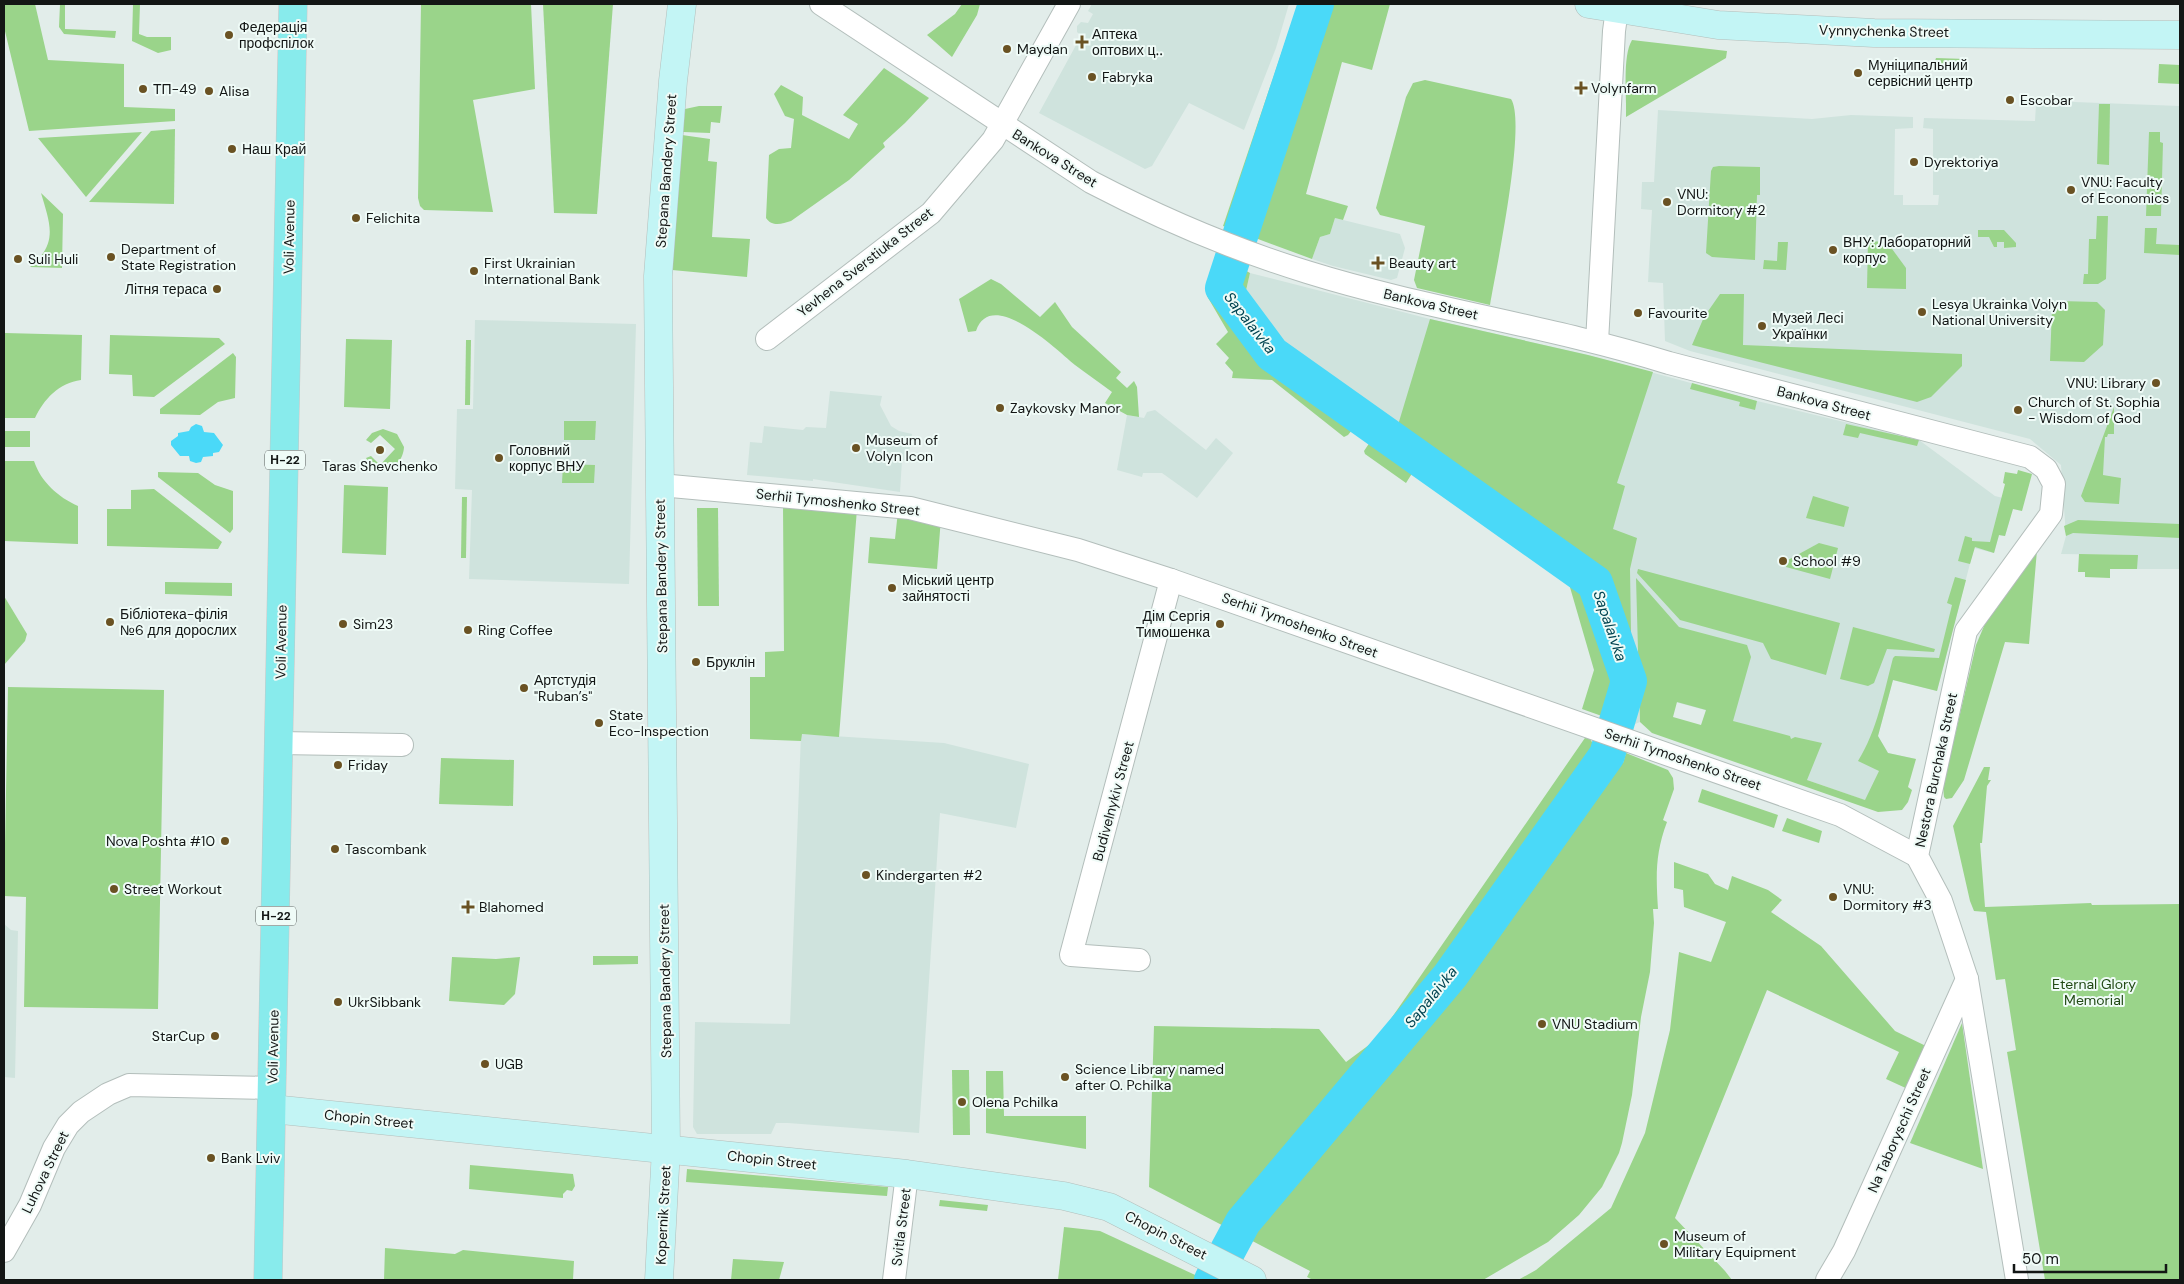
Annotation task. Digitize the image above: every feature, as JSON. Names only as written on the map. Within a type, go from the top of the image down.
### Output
[{"type":"main road","name":"Voli Avenue","points":[[268,1280],[294,4]]},
{"type":"street","name":"Stepana Bandery Street","points":[[666,1149],[658,276],[673,81],[682,4]]},
{"type":"street","name":"Bankova Street","points":[[821,4],[1002,125],[1098,186],[1234,246],[1307,272],[1400,297],[1597,342],[1669,363],[2030,456],[2046,469],[2054,484],[2050,514]]},
{"type":"street","name":"Yevhena Sverstiuka Street","points":[[766,339],[930,214],[993,140],[1069,4]]},
{"type":"street","name":"Vynnychenka Street","points":[[1589,4],[1718,25],[1854,32],[2180,36]]},
{"type":"street","points":[[1597,342],[1614,31],[1617,9]]},
{"type":"street","name":"Serhii Tymoshenko Street","points":[[660,485],[910,508],[1078,550],[1171,580],[1840,815],[1917,856]]},
{"type":"street","name":"Nestora Burchaka Street","points":[[2016,1280],[1967,979],[1941,900],[1917,856],[1966,631],[2050,514]]},
{"type":"street","name":"Budivelnykiv Street","points":[[1139,960],[1071,955],[1171,580]]},
{"type":"street","points":[[279,743],[402,745]]},
{"type":"street","name":"Na Taboryschi Street","points":[[1827,1280],[1844,1251],[1967,979]]},
{"type":"street","name":"Luhova Street","points":[[4,1251],[30,1206],[61,1136],[81,1112],[108,1094],[130,1085],[272,1098]]},
{"type":"street","name":"Chopin Street","points":[[272,1098],[666,1149],[907,1174],[1064,1196],[1109,1206],[1252,1280]]},
{"type":"street","name":"Kopernik Street","points":[[659,1280],[666,1149]]},
{"type":"street","name":"Svitla Street","points":[[894,1280],[907,1174]]},
{"type":"shaded area","points":[[1092,4],[1289,4],[1276,48],[1244,130],[1189,103],[1152,166],[1145,169],[1039,113],[1081,36],[1077,32],[1077,26],[1081,22],[1088,23],[1093,14],[1088,11]]},
{"type":"shaded area","name":"Lesya Ukrainka Volyn National University","points":[[2048,101],[2180,106],[2180,569],[2137,569],[2137,555],[2061,554],[2066,536],[2061,465],[2030,439],[1690,351],[1665,341],[1663,283],[1648,282],[1652,210],[1641,209],[1642,182],[1654,182],[1658,110],[1812,119],[1851,115],[1913,117],[1913,128],[1895,129],[1894,195],[1903,195],[1903,205],[1938,205],[1939,195],[1933,195],[1933,129],[1923,128],[1924,118],[2035,121],[2036,105],[2047,105]]},
{"type":"shaded area","points":[[1335,218],[1400,234],[1405,248],[1397,278],[1391,280],[1312,259],[1320,237],[1330,234]]},
{"type":"shaded area","name":"School #9","points":[[1250,273],[1430,319],[1588,355],[1757,401],[1919,440],[1995,496],[2015,501],[2005,536],[1999,535],[1994,553],[1974,548],[1937,691],[1893,680],[1878,736],[1888,753],[1916,759],[1876,804],[1807,780],[1705,710],[1664,699],[1639,700],[1640,722],[1630,726],[1631,635],[1613,584],[1398,426],[1359,404],[1267,334],[1245,295]]},
{"type":"shaded area","points":[[475,320],[636,324],[629,584],[469,579],[472,490],[455,489],[457,409],[473,409]]},
{"type":"shaded area","points":[[830,391],[882,396],[880,405],[891,426],[899,431],[912,434],[908,460],[902,460],[900,492],[813,479],[813,481],[747,475],[750,442],[762,443],[764,426],[803,430],[806,427],[826,428]]},
{"type":"shaded area","points":[[1155,410],[1206,450],[1216,438],[1233,453],[1197,498],[1162,473],[1143,473],[1142,477],[1117,470],[1127,415],[1144,418],[1147,412]]},
{"type":"shaded area","name":"Kindergarten #2","points":[[801,734],[944,743],[1029,764],[1016,828],[940,813],[919,1133],[776,1123],[771,1134],[697,1134],[693,1127],[695,1022],[790,1024]]},
{"type":"shaded area","points":[[4,924],[11,930],[18,931],[15,1078],[4,1077]]},
{"type":"green space","points":[[4,4],[35,4],[48,60],[124,64],[124,107],[175,109],[175,121],[29,131],[4,27]]},
{"type":"green space","points":[[60,4],[65,4],[65,29],[116,31],[115,38],[64,34],[59,27]]},
{"type":"green space","points":[[133,4],[140,4],[139,34],[147,37],[171,37],[171,50],[158,53],[132,41]]},
{"type":"green space","points":[[421,4],[531,4],[535,89],[473,100],[493,212],[424,210],[420,206],[418,198]]},
{"type":"green space","points":[[543,4],[613,4],[597,214],[554,213]]},
{"type":"green space","points":[[962,4],[980,4],[977,15],[952,57],[927,35],[955,14]]},
{"type":"green space","points":[[1298,4],[1390,4],[1372,70],[1342,62],[1306,194],[1348,206],[1343,220],[1335,218],[1330,234],[1320,237],[1312,259],[1223,226]]},
{"type":"green space","points":[[1632,40],[1727,51],[1726,58],[1626,117],[1626,66]]},
{"type":"green space","points":[[1936,58],[1966,59],[1966,69],[1928,68],[1928,64],[1935,61]]},
{"type":"green space","points":[[2159,64],[2180,65],[2180,84],[2158,83]]},
{"type":"green space","points":[[884,68],[929,98],[883,143],[885,147],[849,180],[791,221],[777,224],[768,221],[766,218],[769,155],[779,149],[791,148],[794,119],[785,116],[774,94],[781,85],[803,97],[802,115],[849,139],[858,124],[843,115]]},
{"type":"green space","points":[[1425,80],[1511,99],[1515,113],[1513,165],[1504,230],[1490,305],[1417,288],[1414,280],[1425,226],[1380,215],[1376,208],[1406,97],[1413,83]]},
{"type":"green space","points":[[2099,104],[2110,104],[2109,165],[2097,164]]},
{"type":"green space","points":[[699,106],[722,106],[720,123],[711,122],[710,133],[683,132],[685,109]]},
{"type":"green space","points":[[175,129],[174,204],[89,202],[151,131]]},
{"type":"green space","points":[[142,132],[86,197],[38,138]]},
{"type":"green space","points":[[2149,132],[2160,132],[2160,142],[2163,143],[2161,216],[2146,216]]},
{"type":"green space","points":[[682,135],[710,139],[708,161],[717,162],[712,237],[750,239],[747,277],[672,270]]},
{"type":"green space","points":[[1713,167],[1760,167],[1760,195],[1757,195],[1755,260],[1712,257],[1706,253],[1711,171]]},
{"type":"green space","points":[[41,193],[63,214],[62,268],[30,267],[45,250],[49,241],[49,224]]},
{"type":"green space","points":[[2097,216],[2108,216],[2106,279],[2098,284],[2083,284],[2084,274],[2088,274],[2089,239],[2096,239]]},
{"type":"green space","points":[[2145,228],[2157,228],[2156,244],[2180,245],[2180,255],[2144,253]]},
{"type":"green space","points":[[1978,230],[2004,230],[2016,243],[2016,247],[2004,248],[2004,242],[1997,242],[1997,247],[1994,247],[1989,237],[1978,237]]},
{"type":"green space","points":[[1868,241],[1887,242],[1906,268],[1906,289],[1867,288]]},
{"type":"green space","points":[[1778,242],[1788,242],[1786,270],[1763,269],[1764,260],[1777,261]]},
{"type":"green space","points":[[1218,259],[1236,265],[1250,273],[1245,295],[1267,334],[1359,404],[1398,425],[1430,319],[1588,355],[1653,372],[1617,483],[1625,486],[1613,529],[1637,538],[1630,569],[1632,697],[1630,726],[1582,709],[1594,670],[1567,577],[1522,535],[1418,464],[1406,483],[1365,454],[1364,451],[1370,442],[1352,430],[1344,437],[1272,380],[1232,378],[1233,372],[1225,363],[1229,358],[1216,344],[1228,332],[1207,296]]},
{"type":"green space","points":[[991,279],[1001,284],[1040,317],[1055,302],[1072,327],[1121,372],[1116,378],[1127,388],[1134,381],[1137,387],[1139,417],[1127,415],[1105,403],[1112,392],[1040,336],[1009,318],[995,315],[984,319],[976,331],[968,332],[959,299]]},
{"type":"green space","points":[[1720,294],[1744,294],[1743,345],[1962,354],[1962,366],[1931,397],[1917,402],[1692,345],[1704,317]]},
{"type":"green space","points":[[2060,301],[2097,302],[2105,310],[2103,345],[2084,362],[2050,361],[2052,309]]},
{"type":"green space","points":[[5,333],[82,335],[81,380],[59,388],[43,404],[35,418],[4,418]]},
{"type":"green space","points":[[110,335],[219,338],[225,344],[154,397],[133,396],[132,375],[109,374]]},
{"type":"green space","points":[[346,339],[392,340],[390,409],[344,407]]},
{"type":"green space","points":[[466,340],[471,340],[470,405],[465,405]]},
{"type":"green space","points":[[233,353],[236,357],[235,398],[218,402],[200,415],[160,414],[160,409]]},
{"type":"green space","points":[[1692,383],[1757,401],[1755,410],[1739,406],[1740,402],[1690,389]]},
{"type":"green space","points":[[2114,407],[2114,434],[2108,434],[2105,437],[2103,475],[2121,478],[2119,504],[2085,502],[2081,496]]},
{"type":"green space","points":[[564,421],[596,421],[595,440],[564,440]]},
{"type":"green space","points":[[1846,424],[1919,440],[1917,446],[1860,433],[1858,438],[1843,435]]},
{"type":"green space","points":[[383,429],[397,434],[404,447],[403,455],[399,461],[389,469],[383,470],[376,468],[366,458],[371,456],[380,465],[395,449],[380,435],[371,443],[366,440],[372,433]]},
{"type":"green space","points":[[4,431],[30,431],[30,447],[4,447]]},
{"type":"green space","points":[[4,461],[34,461],[41,476],[51,488],[78,506],[78,544],[4,541]]},
{"type":"green space","points":[[563,464],[595,465],[594,483],[562,483]]},
{"type":"green space","points":[[2018,470],[2032,474],[2022,511],[2013,509],[2005,536],[1999,535],[1994,553],[1975,547],[1970,564],[1958,561],[1965,536],[1972,538],[1972,541],[1990,542],[2005,484],[2003,483],[2005,472],[2017,474]]},
{"type":"green space","points":[[158,472],[198,473],[215,485],[233,491],[233,529],[230,533],[158,477]]},
{"type":"green space","points":[[344,485],[388,487],[386,555],[342,553]]},
{"type":"green space","points":[[154,489],[222,542],[218,549],[107,546],[107,509],[131,509],[131,490]]},
{"type":"green space","points":[[1813,496],[1849,507],[1844,527],[1806,518]]},
{"type":"green space","points":[[462,497],[467,497],[466,558],[461,558]]},
{"type":"green space","points":[[783,504],[857,509],[839,737],[802,734],[801,741],[750,739],[750,677],[765,677],[765,652],[784,651]]},
{"type":"green space","points":[[697,508],[718,508],[719,606],[698,606]]},
{"type":"green space","points":[[898,511],[941,518],[937,569],[868,563],[870,537],[895,539]]},
{"type":"green space","points":[[2078,520],[2180,524],[2180,538],[2073,533],[2066,536],[2064,526]]},
{"type":"green space","points":[[1819,543],[1838,548],[1830,579],[1786,567],[1788,560]]},
{"type":"green space","points":[[2037,550],[2029,644],[2005,642],[1964,780],[1952,798],[1946,799],[1943,787],[1976,645],[1990,612]]},
{"type":"green space","points":[[2079,554],[2138,555],[2137,569],[2110,569],[2110,578],[2085,577],[2085,572],[2078,572]]},
{"type":"green space","points":[[1638,569],[1840,623],[1826,675],[1771,659],[1763,643],[1680,620],[1637,573]]},
{"type":"green space","points":[[1955,577],[1966,580],[1937,691],[1893,680],[1878,736],[1888,753],[1916,759],[1908,787],[1912,790],[1908,802],[1902,810],[1878,812],[1652,733],[1640,722],[1636,578],[1679,627],[1747,645],[1751,657],[1733,721],[1790,736],[1791,739],[1795,737],[1822,743],[1807,780],[1865,800],[1879,771],[1858,761],[1875,724],[1893,658],[1895,656],[1939,658],[1952,605],[1947,603]],"holes":[[[1677,702],[1706,710],[1701,725],[1673,717]]]},
{"type":"green space","points":[[165,582],[232,583],[232,596],[165,594]]},
{"type":"green space","points":[[4,596],[27,634],[25,641],[4,665]]},
{"type":"green space","points":[[1853,627],[1935,649],[1934,652],[1887,649],[1874,683],[1868,686],[1840,679]]},
{"type":"green space","points":[[8,687],[164,690],[158,1009],[24,1007],[26,897],[4,896]]},
{"type":"green space","name":"VNU Stadium","points":[[1587,735],[1592,742],[1621,752],[1623,763],[1626,753],[1668,770],[1673,778],[1674,789],[1663,820],[1667,822],[1658,855],[1658,909],[1653,909],[1654,923],[1650,972],[1641,1017],[1632,1095],[1622,1143],[1602,1187],[1579,1215],[1548,1242],[1483,1280],[1313,1280],[1307,1277],[1310,1271],[1149,1187],[1154,1026],[1319,1029],[1346,1062],[1377,1039]]},
{"type":"green space","points":[[441,758],[514,760],[513,806],[439,804]]},
{"type":"green space","name":"Eternal Glory Memorial","points":[[1984,767],[1990,767],[1988,780],[1991,780],[1987,786],[1982,843],[1980,843],[1985,907],[2091,903],[2092,905],[2180,904],[2180,1280],[2045,1280],[2007,1052],[2016,1050],[2005,979],[1996,980],[1986,912],[1974,911],[1970,901],[1953,826]]},
{"type":"green space","points":[[1702,789],[1778,815],[1774,828],[1698,802]]},
{"type":"green space","points":[[1787,818],[1822,831],[1819,843],[1782,831]]},
{"type":"green space","points":[[1674,862],[1708,874],[1715,884],[1728,890],[1732,876],[1768,890],[1782,900],[1771,912],[1821,946],[1895,1031],[1928,1047],[1910,1090],[1886,1079],[1899,1052],[1767,990],[1675,1218],[1732,1280],[1518,1280],[1536,1270],[1611,1208],[1645,1133],[1670,1030],[1679,952],[1711,962],[1726,922],[1684,907],[1683,890],[1674,888]]},
{"type":"green space","points":[[593,956],[638,956],[638,964],[593,965]]},
{"type":"green space","points":[[452,957],[496,959],[520,957],[515,994],[504,1005],[449,1001]]},
{"type":"green space","points":[[1962,1023],[1983,1169],[1910,1143]]},
{"type":"green space","points":[[952,1070],[969,1070],[970,1135],[953,1135]]},
{"type":"green space","points":[[986,1071],[1003,1071],[1004,1116],[1086,1116],[1086,1149],[986,1133]]},
{"type":"green space","points":[[470,1165],[573,1174],[575,1186],[572,1191],[567,1190],[563,1194],[563,1198],[469,1189]]},
{"type":"green space","points":[[687,1169],[888,1187],[887,1196],[686,1182]]},
{"type":"green space","points":[[940,1200],[988,1205],[987,1211],[939,1206]]},
{"type":"green space","points":[[1064,1227],[1100,1231],[1206,1280],[1058,1280]]},
{"type":"green space","points":[[385,1248],[455,1254],[463,1250],[574,1261],[573,1280],[384,1280]]},
{"type":"green space","points":[[733,1259],[784,1262],[779,1280],[731,1280]]},
{"type":"water","points":[[196,424],[202,426],[204,432],[214,433],[223,445],[219,452],[213,453],[213,456],[203,457],[201,462],[196,463],[190,461],[189,456],[180,456],[171,445],[171,441],[178,436],[178,433],[189,431]]},
{"type":"waterway","name":"Sapalaivka","points":[[1212,1280],[1243,1222],[1450,976],[1607,755],[1629,681],[1595,583],[1272,354],[1223,288],[1316,4]]},
{"type":"place","name":"Федерація профспілок","points":[[229,35]]},
{"type":"place","name":"Аптека оптових ц‥","points":[[1082,42]]},
{"type":"place","name":"Maydan","points":[[1007,49]]},
{"type":"place","name":"Муніципальний сервісний центр","points":[[1858,73]]},
{"type":"place","name":"Fabryka","points":[[1092,77]]},
{"type":"place","name":"Volynfarm","points":[[1581,88]]},
{"type":"place","name":"ТП-49","points":[[143,89]]},
{"type":"place","name":"Alisa","points":[[209,91]]},
{"type":"place","name":"Escobar","points":[[2010,100]]},
{"type":"place","name":"Наш Край","points":[[232,149]]},
{"type":"place","name":"Dyrektoriya","points":[[1914,162]]},
{"type":"place","name":"VNU: Faculty of Economics","points":[[2071,190]]},
{"type":"place","name":"VNU: Dormitory #2","points":[[1667,202]]},
{"type":"place","name":"Felichita","points":[[356,218]]},
{"type":"place","name":"ВНУ: Лабораторний корпус","points":[[1833,250]]},
{"type":"place","name":"Department of State Registration","points":[[111,257]]},
{"type":"place","name":"Suli Huli","points":[[18,259]]},
{"type":"place","name":"Beauty art","points":[[1378,263]]},
{"type":"place","name":"First Ukrainian International Bank","points":[[474,271]]},
{"type":"place","name":"Літня тераса","points":[[217,289]]},
{"type":"place","name":"Lesya Ukrainka Volyn National University","points":[[1922,312]]},
{"type":"place","name":"Favourite","points":[[1638,313]]},
{"type":"place","name":"Музей Лесі Українки","points":[[1762,326]]},
{"type":"place","name":"VNU: Library","points":[[2156,383]]},
{"type":"place","name":"Zaykovsky Manor","points":[[1000,408]]},
{"type":"place","name":"Church of St. Sophia - Wisdom of God","points":[[2018,410]]},
{"type":"place","name":"Museum of Volyn Icon","points":[[856,448]]},
{"type":"place","name":"Taras Shevchenko","points":[[380,450]]},
{"type":"place","name":"Головний корпус ВНУ","points":[[499,458]]},
{"type":"place","name":"School #9","points":[[1783,561]]},
{"type":"place","name":"Міський центр зайнятості","points":[[892,588]]},
{"type":"place","name":"Бібліотека-філія №6 для дорослих","points":[[110,622]]},
{"type":"place","name":"Sim23","points":[[343,624]]},
{"type":"place","name":"Дім Сергія Тимошенка","points":[[1220,624]]},
{"type":"place","name":"Ring Coffee","points":[[468,630]]},
{"type":"place","name":"Бруклін","points":[[696,662]]},
{"type":"place","name":"Артстудія \"Ruban’s\"","points":[[524,688]]},
{"type":"place","name":"State Eco-Inspection","points":[[599,723]]},
{"type":"place","name":"Friday","points":[[338,765]]},
{"type":"place","name":"Nova Poshta #10","points":[[225,841]]},
{"type":"place","name":"Tascombank","points":[[335,849]]},
{"type":"place","name":"Kindergarten #2","points":[[866,875]]},
{"type":"place","name":"Street Workout","points":[[114,889]]},
{"type":"place","name":"VNU: Dormitory #3","points":[[1833,897]]},
{"type":"place","name":"Blahomed","points":[[468,907]]},
{"type":"place","name":"UkrSibbank","points":[[338,1002]]},
{"type":"place","name":"VNU Stadium","points":[[1542,1024]]},
{"type":"place","name":"StarCup","points":[[215,1036]]},
{"type":"place","name":"UGB","points":[[485,1064]]},
{"type":"place","name":"Science Library named after O. Pchilka","points":[[1065,1077]]},
{"type":"place","name":"Olena Pchilka","points":[[962,1102]]},
{"type":"place","name":"Bank Lviv","points":[[211,1158]]},
{"type":"place","name":"Museum of Military Equipment","points":[[1664,1244]]}]
